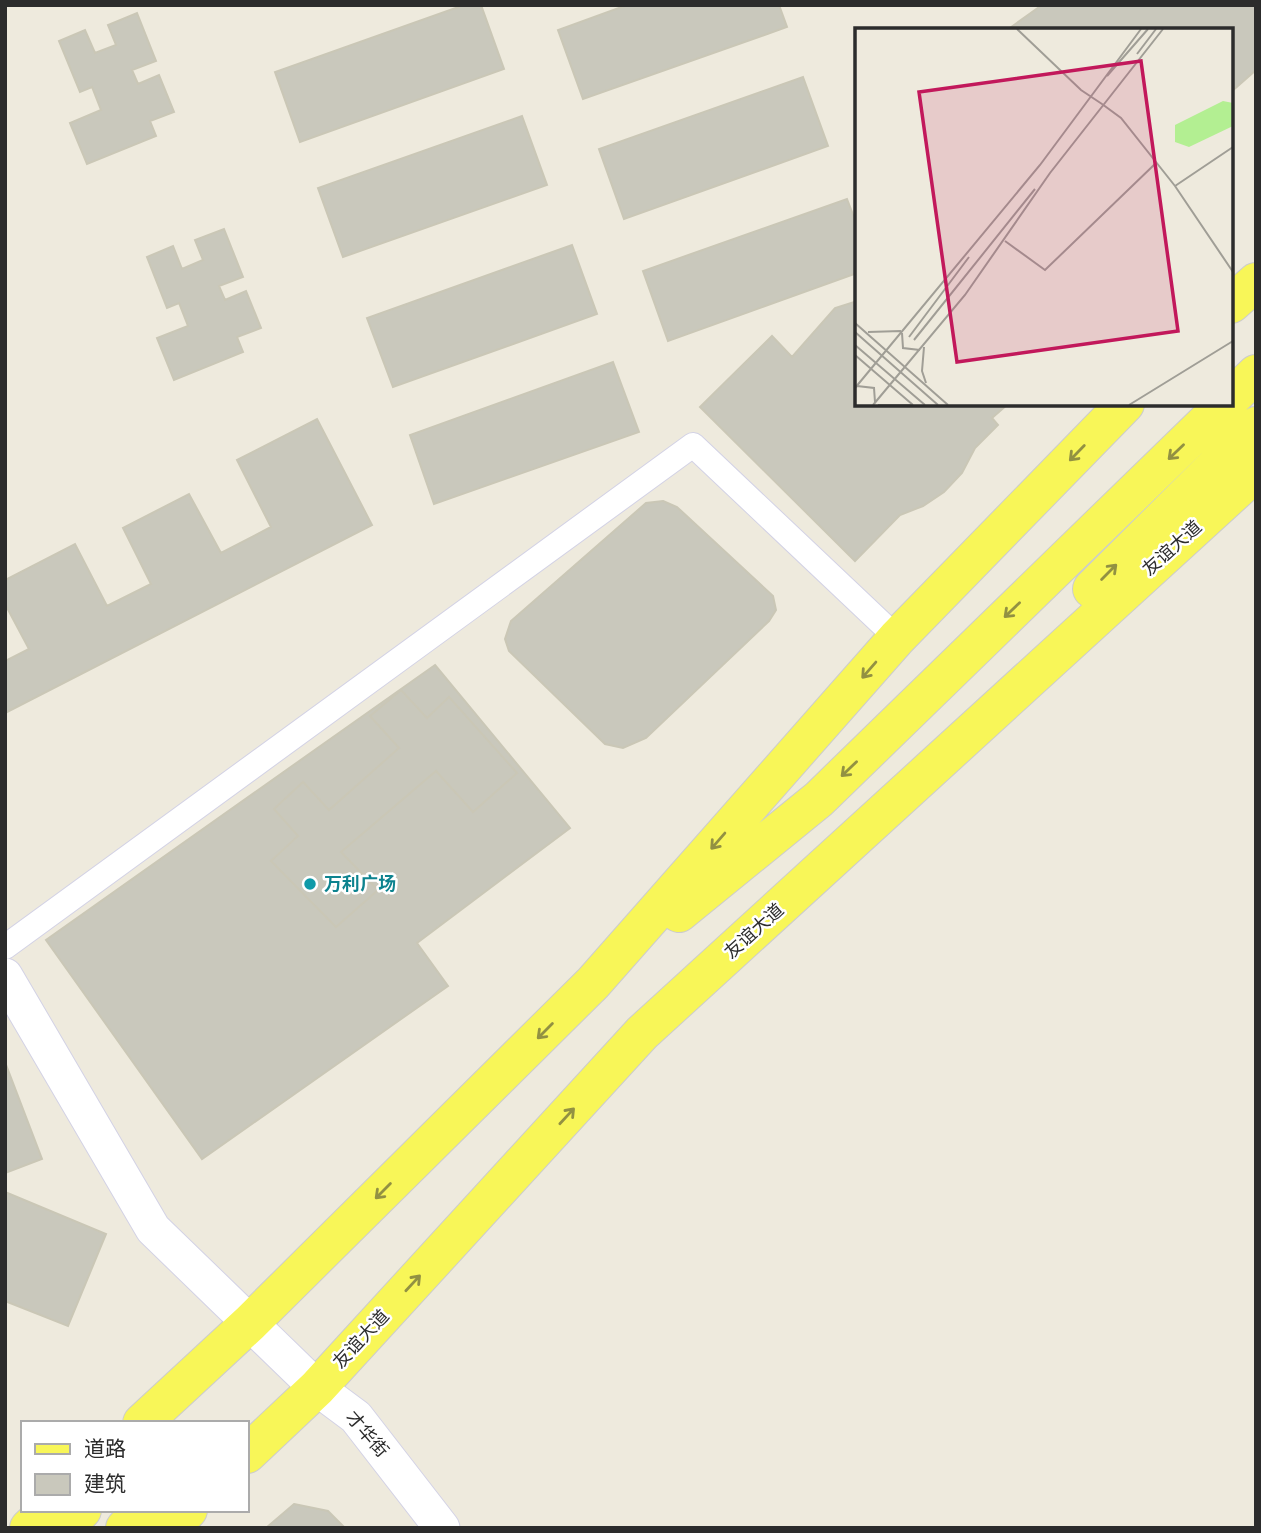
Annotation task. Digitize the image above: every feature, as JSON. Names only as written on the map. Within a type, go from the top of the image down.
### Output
[{"type":"main road","points":[[1233,302],[1256,282]]},
{"type":"main road","points":[[1233,396],[1256,374]]},
{"type":"main road","points":[[144,1421],[250,1323],[593,983],[897,638],[1123,406]]},
{"type":"main road","points":[[593,983],[819,799],[1222,406]]},
{"type":"main road","points":[[642,1033],[1256,426]]},
{"type":"main road","name":"友谊大道","points":[[248,1453],[317,1388],[642,1033],[1256,472]]},
{"type":"main road","points":[[160,1421],[200,1369]]},
{"type":"main road","name":"友谊大道","points":[[248,1443],[282,1420]]},
{"type":"main road","points":[[29,1528],[46,1512]]},
{"type":"main road","points":[[64,1528],[80,1512]]},
{"type":"main road","points":[[125,1528],[142,1512]]},
{"type":"main road","points":[[170,1528],[186,1512]]},
{"type":"street","points":[[5,947],[693,444],[897,638]]},
{"type":"street","name":"才华街","points":[[5,975],[153,1229],[317,1388],[356,1417],[442,1528]]},
{"type":"building","points":[[464,5],[481,5],[504,69],[300,142],[275,72]]},
{"type":"building","points":[[627,5],[779,5],[787,27],[583,99],[558,30]]},
{"type":"building","points":[[1042,5],[1256,5],[1256,70],[1233,90],[1233,28],[1010,28]]},
{"type":"building","points":[[137,13],[156,61],[132,70],[138,84],[159,75],[174,112],[150,121],[156,136],[87,164],[70,123],[101,110],[92,87],[80,92],[59,41],[85,30],[95,53],[116,45],[108,25]]},
{"type":"building","points":[[803,77],[828,146],[624,219],[599,149]]},
{"type":"building","points":[[522,116],[547,185],[343,257],[318,188]]},
{"type":"building","points":[[847,199],[855,220],[855,274],[668,341],[643,271]]},
{"type":"building","points":[[224,229],[243,277],[219,286],[225,300],[246,291],[261,328],[237,337],[243,352],[174,380],[157,338],[188,326],[179,303],[167,308],[147,257],[173,246],[182,269],[203,260],[195,240]]},
{"type":"building","points":[[572,245],[597,314],[393,387],[367,318]]},
{"type":"building","points":[[855,302],[855,406],[1006,406],[992,418],[998,425],[975,448],[962,473],[944,492],[923,506],[900,515],[855,561],[700,407],[772,336],[792,357],[835,308]]},
{"type":"building","points":[[613,362],[639,432],[434,504],[410,435]]},
{"type":"building","points":[[317,419],[372,525],[5,713],[5,661],[29,649],[5,604],[5,580],[75,544],[107,606],[151,584],[123,528],[189,494],[221,553],[271,527],[237,460]]},
{"type":"building","points":[[663,501],[677,507],[773,596],[776,610],[769,621],[646,738],[623,748],[605,744],[509,651],[505,639],[511,621],[646,503]]},
{"type":"building","name":"万利广场","points":[[435,665],[570,828],[417,943],[448,986],[202,1159],[46,940]]},
{"type":"building","points":[[401,690],[427,718],[449,697],[517,773],[473,812],[436,771],[341,852],[378,890],[336,927],[271,861],[298,836],[274,809],[303,782],[329,810],[399,748],[370,716]]},
{"type":"building","points":[[5,1062],[42,1159],[5,1173]]},
{"type":"building","points":[[5,1192],[106,1234],[68,1326],[5,1301]]},
{"type":"building","points":[[294,1504],[328,1511],[345,1528],[266,1528]]},
{"type":"place","name":"万利广场","points":[[310,884]]}]
